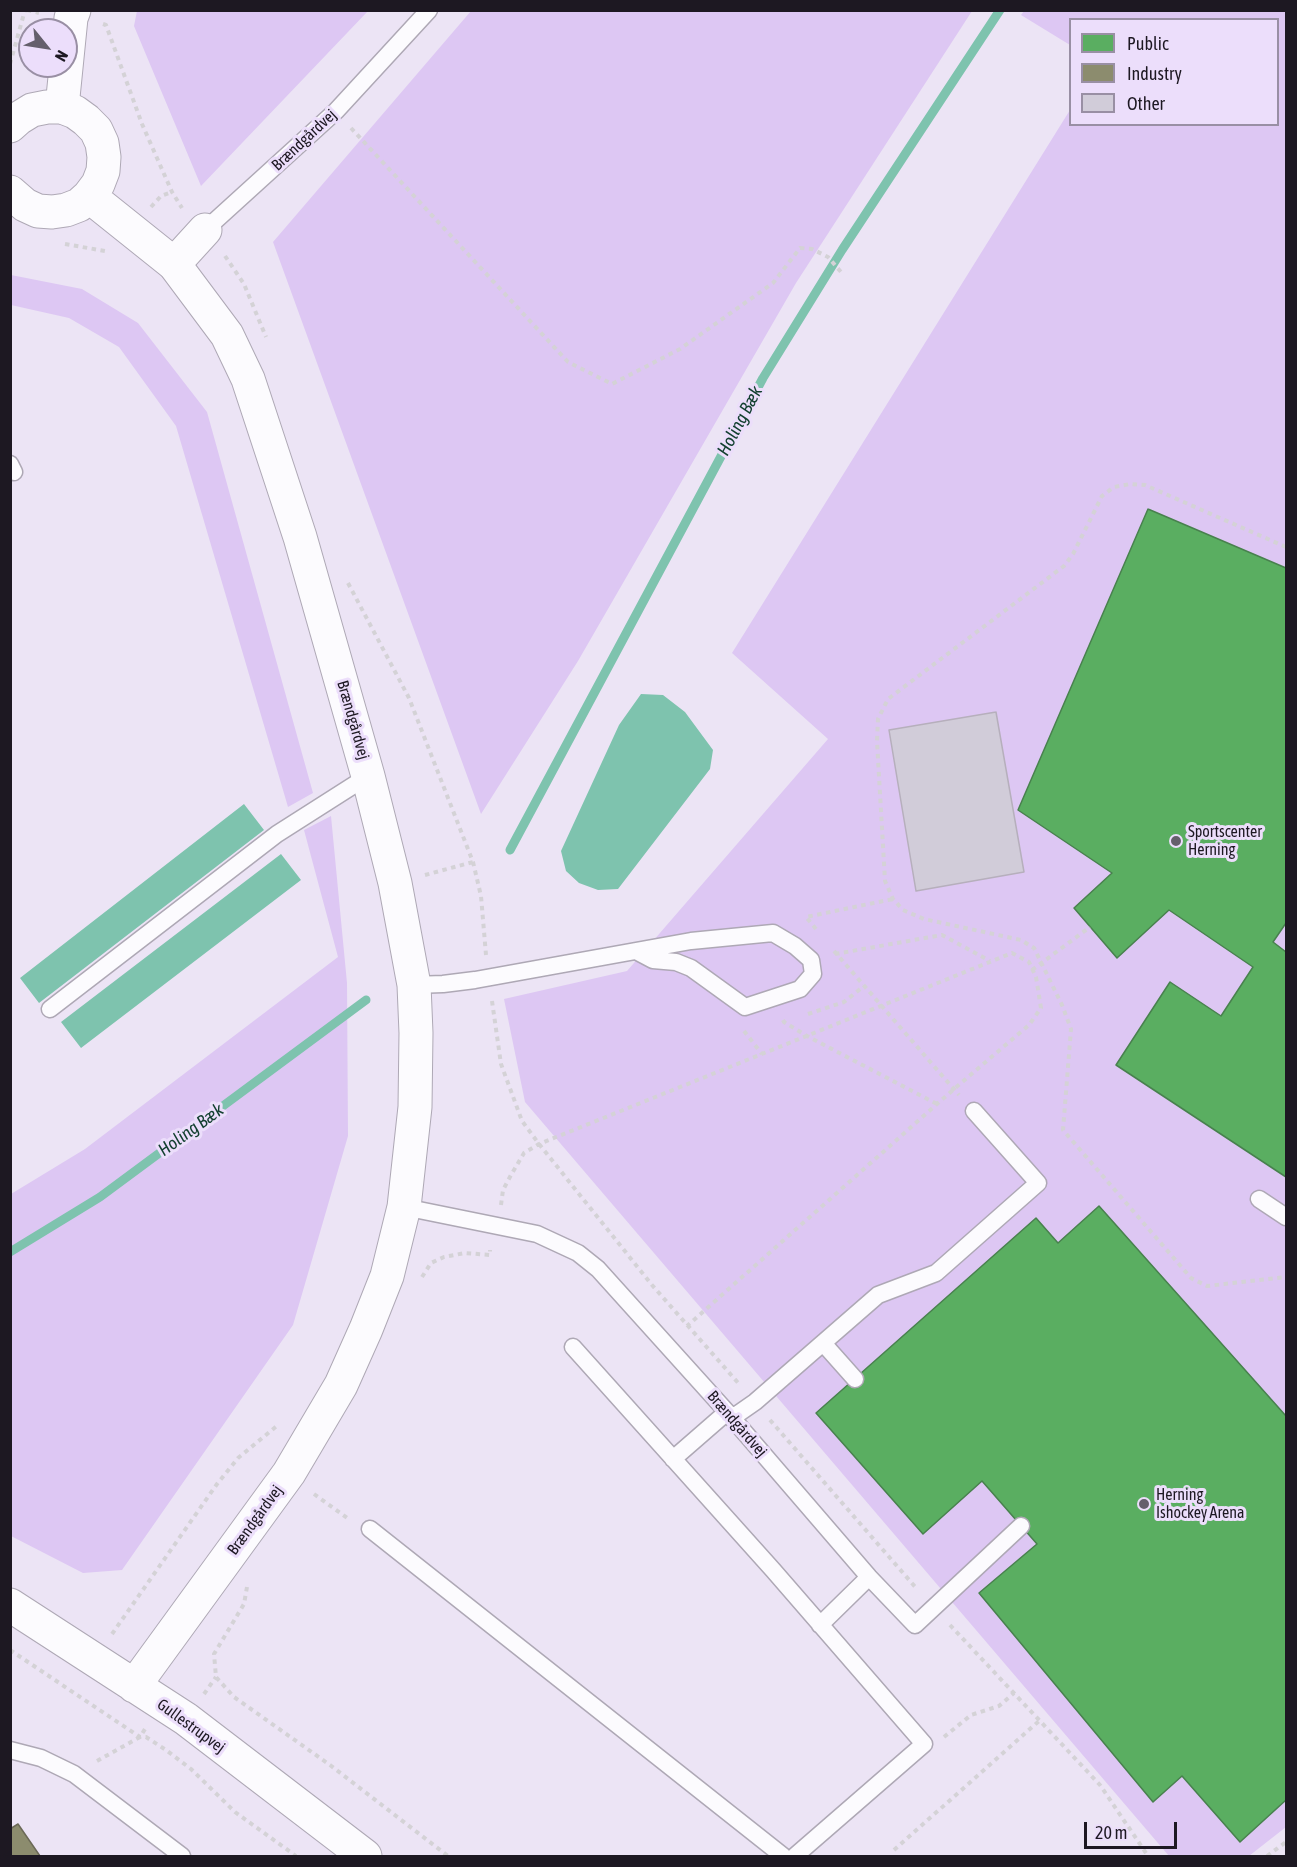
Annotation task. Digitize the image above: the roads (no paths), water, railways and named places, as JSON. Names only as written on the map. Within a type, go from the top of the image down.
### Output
[{"type":"street","points":[[62,107],[73,14]]},
{"type":"street","points":[[10,126],[32,110],[62,107],[75,112],[96,130],[102,143],[104,157],[103,171],[98,184],[79,205],[66,210],[38,211],[25,205],[10,192]]},
{"type":"street","name":"Brændgårdvej","points":[[89,196],[174,264],[227,335],[248,379],[300,537],[368,776],[396,883],[414,985],[415,1107],[404,1207],[387,1276],[366,1329],[341,1385],[289,1473],[134,1686]]},
{"type":"street","name":"Brændgårdvej","points":[[174,264],[206,230]]},
{"type":"street","name":"Gullestrupvej","points":[[10,1605],[186,1719],[364,1857]]},
{"type":"lane","name":"Brændgårdvej","points":[[206,230],[336,111],[429,10]]},
{"type":"lane","points":[[50,1009],[277,834],[368,776]]},
{"type":"lane","points":[[414,985],[443,984],[488,977],[691,941],[773,933],[795,946],[811,960],[813,974],[800,989],[745,1007],[691,968],[676,962],[653,960],[636,951]]},
{"type":"lane","points":[[673,1459],[730,1415],[755,1402],[878,1295],[936,1273],[1038,1183],[974,1112]]},
{"type":"lane","points":[[1259,1199],[1287,1217]]},
{"type":"lane","name":"Brændgårdvej","points":[[404,1207],[537,1234],[578,1254],[598,1269],[730,1415],[869,1577],[915,1625],[1021,1526]]},
{"type":"lane","points":[[823,1343],[855,1379]]},
{"type":"lane","points":[[573,1347],[924,1744],[795,1857]]},
{"type":"lane","points":[[370,1529],[783,1857]]},
{"type":"lane","points":[[820,1625],[830,1612],[869,1577]]},
{"type":"lane","points":[[10,1750],[41,1758],[74,1774],[182,1857]]},
{"type":"waterway","name":"Holing Bæk","points":[[510,850],[763,378],[842,250],[1000,10]]},
{"type":"waterway","name":"Holing Bæk","points":[[10,1252],[100,1197],[366,1000]]},
{"type":"place","name":"Sportscenter Herning","points":[[1176,841]]},
{"type":"place","name":"Herning Ishockey Arena","points":[[1144,1504]]}]
